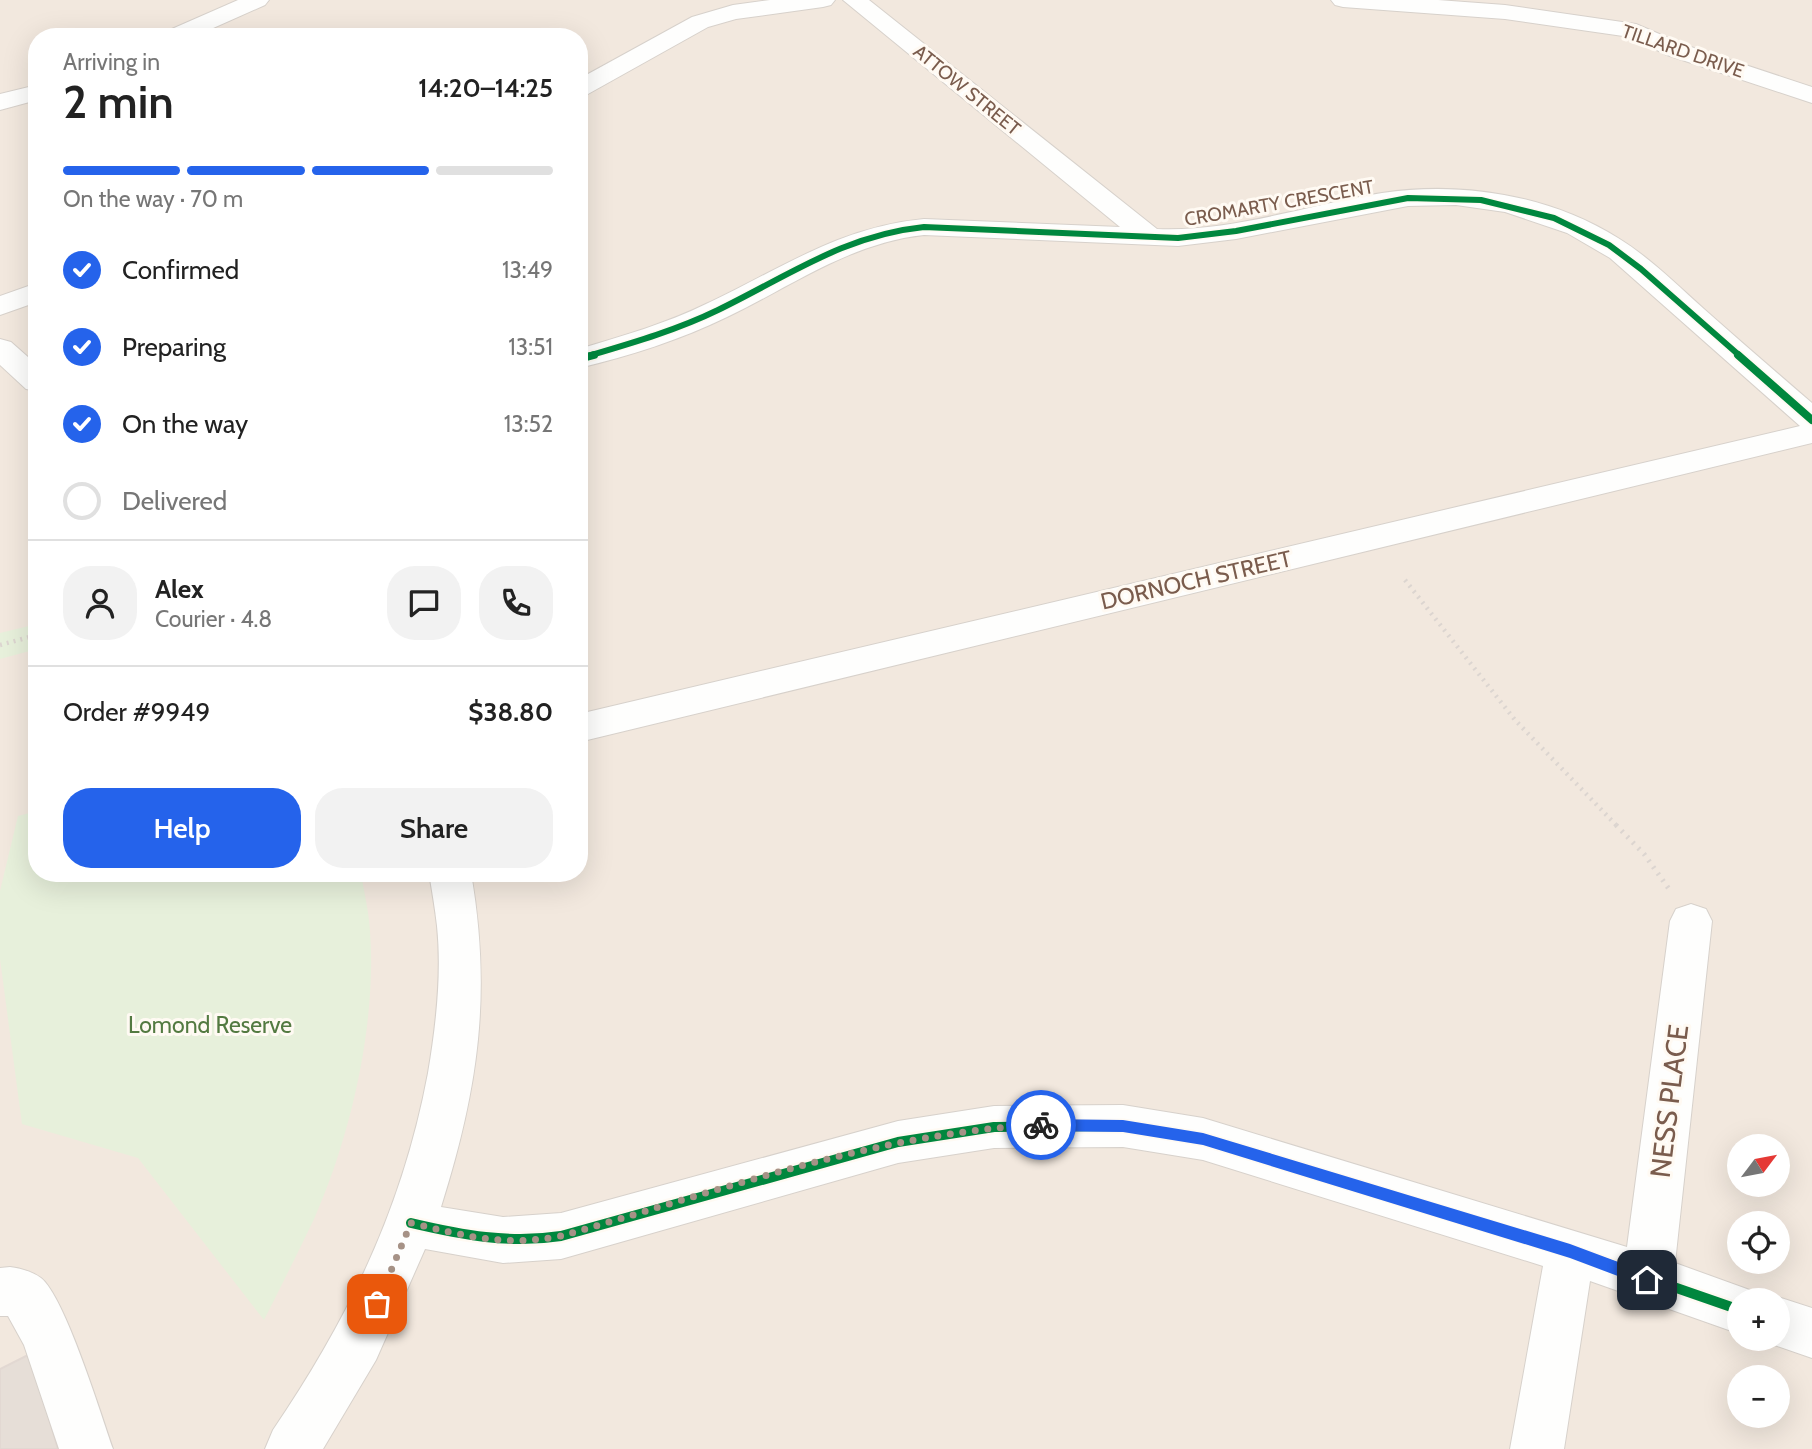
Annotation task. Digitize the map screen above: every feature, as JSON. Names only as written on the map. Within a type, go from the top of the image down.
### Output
[{"type":"street","points":[[193,28],[257,0]]},
{"type":"street","points":[[588,84],[701,22],[733,12],[823,0]]},
{"type":"street","name":"ATTOW STREET","points":[[855,0],[1151,238]]},
{"type":"street","name":"TILLARD DRIVE","points":[[1343,0],[1505,12],[1636,31],[1676,50],[1812,95]]},
{"type":"street","points":[[0,102],[28,94]]},
{"type":"street","points":[[1072,234],[1084,194],[1079,180]]},
{"type":"street","name":"CROMARTY CRESCENT","points":[[588,356],[678,327],[716,311],[851,242],[879,232],[924,227],[1151,238],[1214,235],[1411,198],[1467,199],[1545,215],[1598,237],[1624,255],[1812,420]]},
{"type":"street","points":[[0,306],[28,295]]},
{"type":"street","points":[[0,348],[28,374]]},
{"type":"street","name":"DORNOCH STREET","points":[[588,726],[1812,433]]},
{"type":"street","points":[[292,1449],[366,1327],[411,1223],[440,1121],[453,1065],[458,1018],[460,936],[451,882]]},
{"type":"street","name":"NESS PLACE","points":[[1647,1280],[1691,921]]},
{"type":"street","points":[[411,1223],[475,1238],[529,1242],[561,1236],[898,1142],[994,1127],[1109,1126],[1166,1131],[1203,1139],[1570,1251],[1727,1306]]},
{"type":"street","points":[[1537,1449],[1570,1251]]},
{"type":"street","points":[[0,1292],[13,1290],[26,1297],[39,1319],[86,1449]]},
{"type":"street","points":[[1790,1326],[1812,1333]]},
{"type":"path","points":[[1405,580],[1515,720],[1644,854]]},
{"type":"path","points":[[0,645],[28,637]]},
{"type":"shaded area","points":[[0,0],[1812,0],[1812,1449],[0,1449]]},
{"type":"green space","points":[[28,626],[28,651],[0,659],[0,633]]},
{"type":"green space","name":"Lomond Reserve","points":[[28,813],[28,882],[362,882],[369,924],[371,966],[365,1040],[350,1115],[314,1219],[264,1320],[138,1158],[22,1124],[0,959],[0,891],[18,816]]},
{"type":"building","points":[[30,1354],[58,1449],[0,1449],[0,1369]]},
{"type":"cycle path","points":[[588,356],[699,319],[842,246],[896,230],[924,227],[1178,238],[1236,231],[1379,202],[1432,196],[1456,197],[1531,210],[1598,238],[1641,269],[1812,420]]},
{"type":"cycle path","points":[[411,1223],[485,1239],[540,1239],[561,1236],[898,1142],[994,1127],[1123,1126],[1203,1139],[1570,1251],[1727,1305]]},
{"type":"way so far","points":[[377,1304],[411,1223],[475,1238],[529,1242],[561,1236],[898,1142],[994,1127],[1041,1125]]},
{"type":"route","points":[[1041,1125],[1123,1126],[1203,1139],[1570,1251],[1647,1280]]}]
